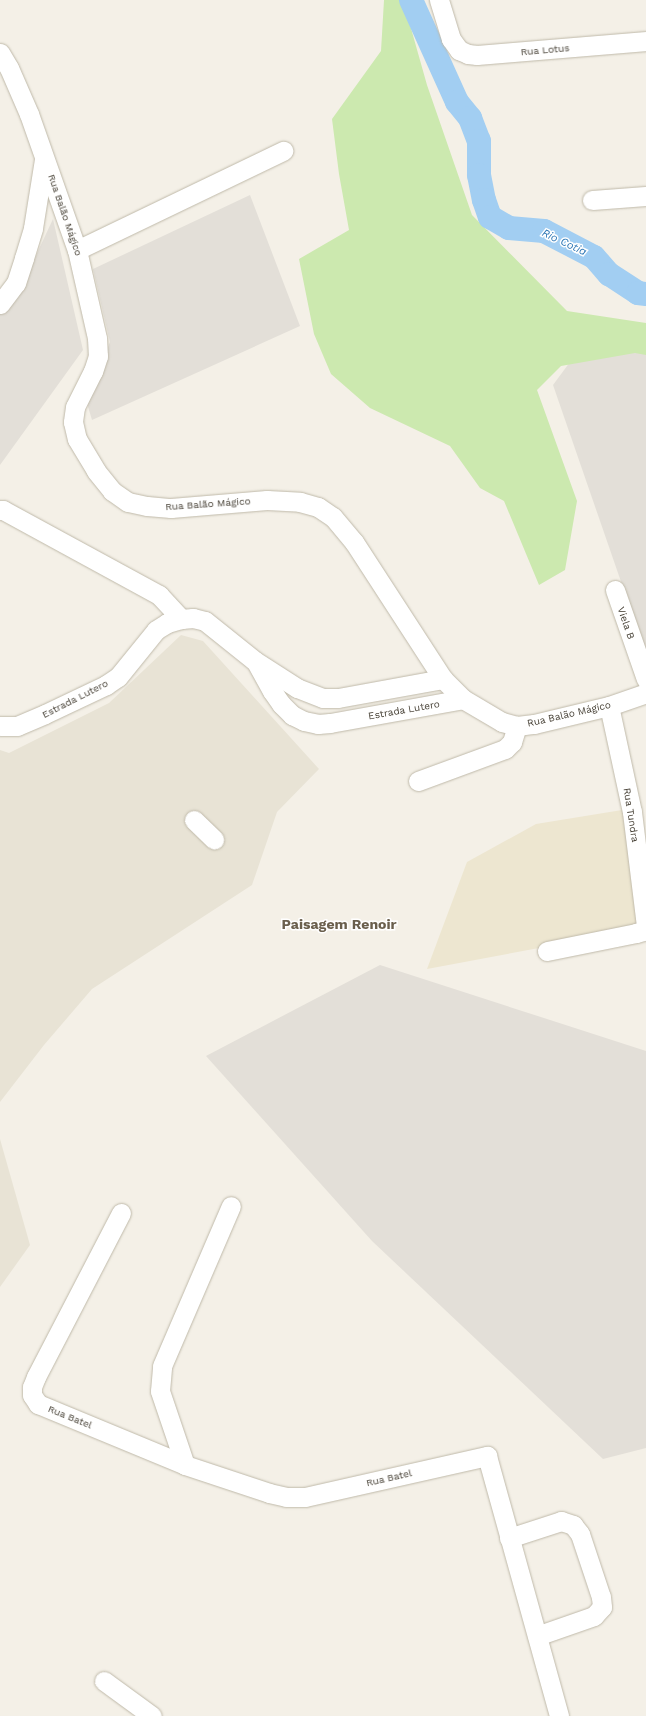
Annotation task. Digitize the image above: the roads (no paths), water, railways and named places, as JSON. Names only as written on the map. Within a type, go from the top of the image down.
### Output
[{"type":"street","name":"Rua Lotus","points":[[439,0],[451,39],[459,50],[477,56],[646,41]]},
{"type":"street","name":"Rua Balão Mágico","points":[[0,52],[30,114],[77,250],[97,338],[98,356],[75,407],[73,422],[77,439],[96,471],[112,491],[128,502],[147,506],[171,508],[267,500],[300,502],[318,507],[332,517],[354,542],[443,678],[463,699],[502,722],[517,726],[534,724],[609,706],[646,693]]},
{"type":"street","points":[[77,250],[283,151]]},
{"type":"street","points":[[0,304],[16,283],[33,228],[44,157]]},
{"type":"street","points":[[592,200],[646,196]]},
{"type":"street","points":[[0,510],[3,510],[159,594],[181,619]]},
{"type":"street","name":"Viela B","points":[[615,590],[646,679]]},
{"type":"street","name":"Estrada Lutero","points":[[0,726],[17,726],[106,685],[118,676],[156,630],[168,623],[181,619],[193,618],[205,621],[255,661],[297,688],[314,695],[338,698],[443,678]]},
{"type":"street","name":"Estrada Lutero","points":[[255,661],[281,704],[292,715],[304,721],[318,724],[463,699]]},
{"type":"street","points":[[292,715],[314,695]]},
{"type":"street","name":"Rua Tundra","points":[[609,706],[632,812],[646,926]]},
{"type":"street","points":[[418,781],[505,749],[512,742],[517,726]]},
{"type":"street","points":[[194,820],[214,839]]},
{"type":"street","points":[[547,951],[636,933],[643,931],[646,926]]},
{"type":"street","points":[[185,1465],[160,1391],[162,1366],[231,1206]]},
{"type":"street","name":"Rua Batel","points":[[121,1212],[36,1377],[32,1387],[32,1396],[38,1404],[185,1465],[269,1493],[286,1497],[306,1497],[487,1456],[559,1716]]},
{"type":"street","points":[[509,1538],[561,1521],[573,1525],[580,1534],[601,1597],[602,1607],[594,1616],[537,1636]]},
{"type":"street","points":[[104,1680],[152,1716]]},
{"type":"waterway","name":"Rio Cotia","points":[[411,0],[457,102],[470,118],[479,141],[479,175],[484,200],[490,217],[509,228],[544,231],[594,257],[609,274],[638,293],[646,294]]},
{"type":"district","name":"Paisagem Renoir","points":[[339,924]]}]
